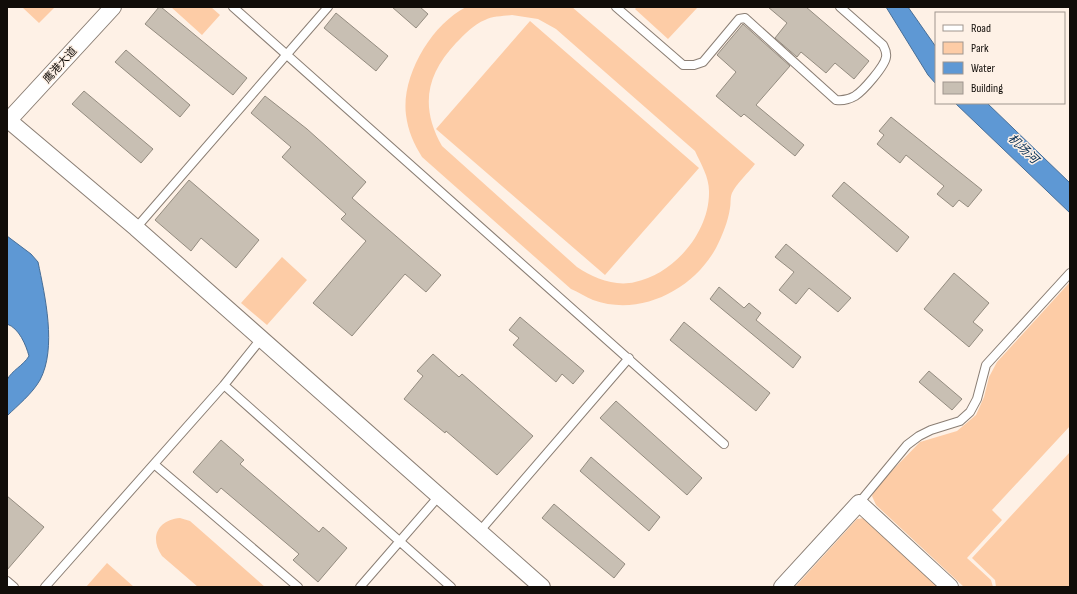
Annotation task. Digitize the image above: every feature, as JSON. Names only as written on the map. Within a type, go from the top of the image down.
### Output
[{"type":"street","name":"鹰港大道","points":[[8,121],[113,7]]},
{"type":"street","points":[[8,121],[136,228],[542,587]]},
{"type":"street","points":[[782,587],[859,503],[950,587]]},
{"type":"lane","points":[[233,7],[724,444]]},
{"type":"lane","points":[[136,228],[328,7]]},
{"type":"lane","points":[[616,7],[683,65],[694,65],[703,62],[739,19],[744,18],[836,100],[845,101],[856,96],[882,67],[886,58],[886,51],[883,45],[840,7]]},
{"type":"lane","points":[[859,503],[907,445],[919,436],[931,430],[960,422],[970,412],[977,399],[986,365],[1070,273]]},
{"type":"lane","points":[[45,587],[224,385],[261,339]]},
{"type":"lane","points":[[479,532],[629,358]]},
{"type":"lane","points":[[224,385],[451,587]]},
{"type":"lane","points":[[154,464],[298,587]]},
{"type":"lane","points":[[360,587],[439,496]]},
{"type":"lane","points":[[7,581],[14,587]]},
{"type":"green space","points":[[22,7],[55,7],[39,23]]},
{"type":"green space","points":[[171,7],[211,7],[220,15],[202,35]]},
{"type":"green space","points":[[466,7],[572,7],[755,164],[734,189],[731,196],[728,218],[716,248],[706,263],[694,276],[664,296],[647,302],[629,305],[611,304],[593,300],[571,289],[422,157],[416,147],[407,121],[406,100],[408,84],[421,53],[430,39],[453,15]],"holes":[[[512,15],[538,19],[556,29],[695,151],[704,171],[709,186],[708,206],[696,236],[676,261],[649,277],[635,282],[612,282],[597,278],[577,267],[442,146],[435,132],[429,105],[433,79],[438,67],[456,43],[473,27],[491,18]]]},
{"type":"green space","points":[[637,7],[698,7],[668,39],[635,9]]},
{"type":"green space","points":[[530,21],[699,168],[605,275],[436,129]]},
{"type":"green space","points":[[282,257],[307,280],[267,325],[241,303]]},
{"type":"green space","points":[[1070,282],[1070,426],[992,510],[1002,520],[967,558],[991,580],[993,587],[964,587],[876,505],[872,496],[876,487],[920,442],[957,431],[976,415],[984,397],[989,377],[997,362]]},
{"type":"green space","points":[[1070,452],[1070,587],[996,587],[995,580],[972,558]]},
{"type":"green space","points":[[180,518],[190,521],[265,587],[198,587],[162,556],[156,542],[156,536],[161,526],[172,519]]},
{"type":"green space","points":[[864,518],[872,521],[941,587],[795,587],[857,519]]},
{"type":"green space","points":[[107,563],[134,587],[86,587]]},
{"type":"water","points":[[886,7],[908,7],[935,46],[935,83],[928,75]]},
{"type":"water","name":"机场河","points":[[956,104],[988,104],[1070,183],[1070,213]]},
{"type":"water","points":[[7,236],[31,254],[38,262],[44,290],[49,338],[45,367],[40,380],[29,395],[7,416],[7,380],[29,356],[24,342],[18,333],[7,324]]},
{"type":"building","points":[[159,7],[161,7],[247,78],[233,95],[145,24]]},
{"type":"building","points":[[392,7],[420,7],[428,14],[416,28]]},
{"type":"building","points":[[768,7],[806,7],[869,61],[854,79],[835,63],[826,73],[801,52],[797,57],[775,38],[787,23]]},
{"type":"building","points":[[336,13],[388,56],[376,71],[324,28]]},
{"type":"building","points":[[743,24],[790,66],[756,105],[804,145],[795,156],[744,114],[741,117],[716,96],[736,72],[717,55]]},
{"type":"building","points":[[126,50],[190,105],[180,117],[115,62]]},
{"type":"building","points":[[84,91],[153,149],[141,163],[72,104]]},
{"type":"building","points":[[265,96],[307,129],[366,182],[352,198],[441,275],[426,292],[405,274],[352,336],[313,303],[366,241],[341,219],[346,214],[282,157],[291,147],[251,113]]},
{"type":"building","points":[[891,117],[982,190],[968,207],[959,200],[953,207],[937,194],[944,186],[906,155],[900,163],[877,144],[884,135],[879,131]]},
{"type":"building","points":[[189,180],[259,240],[236,268],[201,238],[191,251],[155,220]]},
{"type":"building","points":[[844,182],[909,237],[897,252],[832,196]]},
{"type":"building","points":[[786,244],[851,298],[838,312],[809,288],[796,304],[779,290],[794,272],[775,257]]},
{"type":"building","points":[[954,273],[989,303],[973,322],[983,330],[969,347],[924,309]]},
{"type":"building","points":[[719,287],[744,308],[749,303],[761,313],[756,320],[801,357],[793,368],[710,299]]},
{"type":"building","points":[[520,317],[584,371],[573,384],[562,374],[556,382],[513,345],[519,338],[509,330]]},
{"type":"building","points":[[684,322],[770,393],[756,411],[670,340]]},
{"type":"building","points":[[433,354],[459,377],[462,374],[533,436],[497,475],[446,431],[445,433],[404,399],[423,376],[417,371]]},
{"type":"building","points":[[929,371],[962,399],[952,410],[919,382]]},
{"type":"building","points":[[616,401],[702,478],[687,495],[600,418]]},
{"type":"building","points":[[221,440],[244,460],[240,464],[319,532],[323,527],[347,548],[318,582],[293,560],[299,554],[221,488],[217,493],[193,472]]},
{"type":"building","points":[[591,457],[660,517],[649,531],[580,471]]},
{"type":"building","points":[[7,496],[44,527],[7,570]]},
{"type":"building","points":[[554,504],[625,564],[614,578],[542,518]]}]
